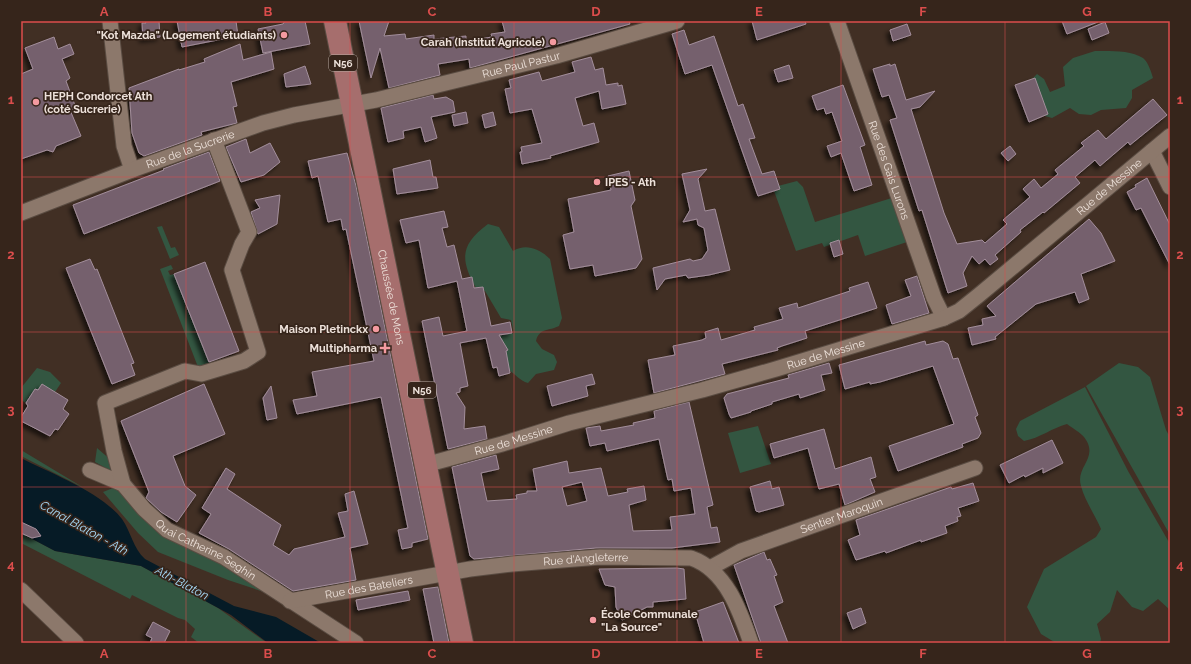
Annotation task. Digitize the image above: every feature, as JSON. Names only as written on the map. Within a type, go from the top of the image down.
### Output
[{"type":"main road","name":"Chaussée de Mons","points":[[335,21],[358,103]]},
{"type":"main road","name":"Chaussée de Mons","points":[[347,21],[358,103],[431,463],[454,573],[474,643]]},
{"type":"main road","name":"Chaussée de Mons","points":[[454,573],[462,643]]},
{"type":"street","points":[[110,21],[124,146],[132,170]]},
{"type":"street","name":"Rue Paul Pastur","points":[[358,103],[556,56],[677,21]]},
{"type":"street","name":"Rue des Gais Lurons","points":[[837,21],[931,292],[944,318]]},
{"type":"street","name":"Rue de la Sucrerie","points":[[21,213],[214,140],[294,115],[358,103]]},
{"type":"street","name":"Rue de Messine","points":[[431,463],[502,444],[569,423],[702,390],[944,318],[959,311],[979,295],[1170,136]]},
{"type":"street","points":[[123,484],[114,451],[104,403],[186,371],[201,374],[244,361],[258,352],[232,270],[242,244],[249,232],[214,140]]},
{"type":"street","points":[[1152,151],[1170,187]]},
{"type":"street","name":"Sentier Maroquin","points":[[710,568],[741,551],[975,468]]},
{"type":"street","points":[[90,470],[123,484]]},
{"type":"street","name":"Quai Catherine Seghin","points":[[123,484],[144,510],[167,530],[224,557],[356,643]]},
{"type":"street","name":"Rue d'Angleterre","points":[[454,573],[512,564],[600,557],[691,558],[710,568]]},
{"type":"street","points":[[710,568],[724,584],[745,626],[751,643]]},
{"type":"street","name":"Rue des Bateliers","points":[[293,603],[454,573]]},
{"type":"street","points":[[21,590],[76,643]]},
{"type":"green space","points":[[1095,51],[1120,52],[1138,55],[1146,62],[1153,78],[1132,90],[1132,98],[1126,108],[1101,110],[1091,115],[1079,114],[1070,108],[1052,118],[1045,116],[1031,80],[1037,74],[1044,79],[1050,92],[1065,86],[1063,67],[1073,58]]},
{"type":"green space","points":[[797,181],[803,187],[815,222],[898,196],[913,240],[865,256],[858,235],[824,247],[822,243],[796,251],[774,191],[779,190],[778,186]]},
{"type":"green space","points":[[488,224],[499,227],[513,251],[523,247],[533,248],[542,252],[550,259],[562,318],[559,326],[545,330],[539,334],[536,341],[542,349],[554,355],[557,362],[554,370],[536,374],[528,383],[521,380],[509,370],[501,367],[492,337],[514,333],[511,320],[501,318],[485,291],[476,288],[467,269],[465,261],[468,246],[472,239]]},
{"type":"green space","points":[[162,226],[171,248],[175,247],[179,255],[170,259],[157,227]]},
{"type":"green space","points":[[171,265],[173,269],[168,271],[170,275],[175,274],[209,363],[198,367],[160,269]]},
{"type":"green space","points":[[1119,363],[1138,367],[1150,377],[1166,430],[1170,437],[1170,535],[1086,386]]},
{"type":"green space","points":[[37,368],[50,372],[61,383],[55,392],[35,389],[26,403],[21,400],[21,388]]},
{"type":"green space","points":[[1085,387],[1128,471],[1170,544],[1170,610],[1158,599],[1143,611],[1132,607],[1117,590],[1110,612],[1097,624],[1101,639],[1100,643],[1056,643],[1041,634],[1027,607],[1044,569],[1096,537],[1101,529],[1081,486],[1081,473],[1089,451],[1088,444],[1084,437],[1067,424],[1035,438],[1024,441],[1018,436],[1016,429],[1020,421]]},
{"type":"green space","points":[[758,426],[771,464],[740,473],[728,433]]},
{"type":"green space","points":[[97,448],[112,461],[115,473],[95,462]]},
{"type":"green space","points":[[21,450],[84,488],[21,456]]},
{"type":"green space","points":[[123,484],[144,509],[276,596],[228,580],[158,552],[138,533],[103,492]]},
{"type":"green space","points":[[21,533],[55,551],[141,566],[218,608],[267,643],[199,643],[191,637],[195,629],[185,620],[132,595],[130,599],[21,543]]},
{"type":"water","points":[[21,458],[75,484],[102,500],[122,519],[135,545],[145,559],[234,606],[276,617],[321,643],[268,643],[231,615],[141,566],[55,551],[21,533]]},
{"type":"building","points":[[145,21],[159,21],[160,37],[143,39],[142,23],[146,23]]},
{"type":"building","points":[[177,21],[236,21],[238,36],[182,47]]},
{"type":"building","points":[[285,21],[305,21],[310,44],[263,53],[258,29],[283,24]]},
{"type":"building","points":[[359,21],[389,21],[384,36],[405,34],[406,39],[434,35],[434,39],[466,36],[466,41],[492,37],[491,34],[505,32],[502,21],[629,21],[630,24],[470,68],[469,59],[438,64],[440,75],[389,88],[380,48],[371,78]]},
{"type":"building","points":[[752,21],[805,21],[806,24],[757,40]]},
{"type":"building","points":[[1062,21],[1097,21],[1098,22],[1067,34]]},
{"type":"building","points":[[1105,22],[1109,33],[1092,40],[1088,29]]},
{"type":"building","points":[[907,24],[911,35],[893,41],[890,30]]},
{"type":"building","points":[[684,30],[689,45],[714,36],[738,106],[743,104],[755,138],[749,139],[762,174],[774,171],[780,189],[758,196],[712,65],[685,74],[672,34]]},
{"type":"building","points":[[54,37],[58,49],[70,44],[74,54],[62,59],[70,78],[66,81],[76,108],[70,110],[81,136],[56,146],[53,152],[47,150],[21,159],[21,74],[33,69],[25,48]]},
{"type":"building","points":[[240,44],[243,60],[271,52],[274,69],[231,82],[237,106],[233,107],[237,123],[201,132],[202,135],[144,156],[139,153],[132,133],[129,88],[179,69],[205,62],[204,59]]},
{"type":"building","points":[[591,57],[595,70],[603,68],[606,85],[618,83],[618,86],[622,85],[626,104],[602,109],[599,91],[575,98],[583,126],[594,123],[599,142],[550,156],[551,158],[522,164],[520,152],[522,152],[521,147],[542,143],[532,109],[510,113],[505,89],[511,88],[509,80],[539,72],[542,81],[575,72],[572,62]]},
{"type":"building","points":[[890,64],[890,66],[895,64],[906,100],[935,91],[920,107],[911,109],[944,213],[957,244],[982,240],[985,243],[1007,224],[1003,220],[1030,197],[1023,189],[1034,179],[1041,188],[1058,174],[1055,170],[1084,146],[1081,143],[1098,130],[1106,139],[1153,99],[1167,115],[1130,145],[1128,142],[1100,166],[1095,160],[1075,177],[1080,183],[1044,213],[1043,212],[1020,230],[1021,232],[995,255],[998,259],[990,265],[985,259],[979,264],[972,256],[963,273],[967,286],[948,293],[922,210],[919,211],[890,120],[897,118],[889,95],[882,97],[873,69]]},
{"type":"building","points":[[789,65],[793,78],[778,82],[774,70]]},
{"type":"building","points":[[305,66],[311,84],[286,87],[284,74]]},
{"type":"building","points":[[1035,78],[1048,114],[1029,122],[1015,85]]},
{"type":"building","points":[[843,85],[865,145],[860,147],[872,185],[854,191],[841,153],[831,157],[827,146],[842,141],[832,112],[826,114],[824,108],[817,110],[812,96]]},
{"type":"building","points":[[433,95],[434,99],[446,97],[453,101],[455,112],[431,117],[437,138],[425,142],[421,127],[403,131],[404,138],[388,142],[381,108]]},
{"type":"building","points":[[466,112],[468,123],[454,126],[452,115]]},
{"type":"building","points":[[493,112],[496,125],[485,128],[482,115]]},
{"type":"building","points":[[246,139],[250,153],[270,143],[280,162],[264,175],[241,182],[226,147]]},
{"type":"building","points":[[1010,146],[1016,154],[1008,161],[1001,153]]},
{"type":"building","points":[[209,152],[220,181],[84,234],[73,205]]},
{"type":"building","points":[[347,153],[356,186],[428,539],[412,543],[412,547],[402,549],[398,530],[408,528],[381,397],[297,414],[293,400],[317,396],[312,372],[374,361],[346,229],[343,230],[341,219],[328,222],[318,176],[312,178],[308,161]]},
{"type":"building","points":[[430,160],[433,177],[436,177],[438,188],[397,194],[393,169]]},
{"type":"building","points":[[707,169],[698,179],[705,211],[715,209],[730,270],[688,278],[686,275],[665,279],[657,290],[653,268],[690,259],[693,261],[702,259],[708,250],[704,228],[698,225],[697,219],[683,222],[690,210],[682,174]]},
{"type":"building","points":[[629,171],[635,200],[631,206],[642,259],[636,268],[595,276],[593,265],[570,269],[563,235],[574,232],[568,199],[611,190],[608,176]]},
{"type":"building","points":[[1147,178],[1170,225],[1170,265],[1141,208],[1136,210],[1127,192]]},
{"type":"building","points":[[280,195],[277,224],[258,234],[251,212],[260,208],[255,200]]},
{"type":"building","points":[[444,211],[448,227],[442,228],[447,247],[454,245],[462,279],[472,277],[474,288],[483,287],[491,326],[510,322],[512,333],[499,335],[508,350],[506,351],[510,373],[499,376],[497,367],[493,368],[486,338],[460,343],[468,386],[460,388],[460,392],[456,393],[465,407],[464,429],[485,426],[487,439],[448,449],[422,321],[439,317],[443,336],[467,331],[457,281],[428,288],[419,240],[406,243],[400,220]]},
{"type":"building","points":[[1089,219],[1101,233],[1115,261],[1081,274],[1089,299],[1079,303],[1075,292],[1036,304],[995,337],[996,339],[972,345],[968,328],[983,325],[982,319],[996,316],[987,306]]},
{"type":"building","points":[[839,240],[843,254],[834,257],[830,243]]},
{"type":"building","points":[[90,259],[95,270],[97,269],[134,363],[131,364],[135,375],[112,384],[66,268]]},
{"type":"building","points":[[205,262],[239,351],[209,362],[174,274]]},
{"type":"building","points":[[917,276],[929,313],[892,324],[886,305],[911,296],[905,280]]},
{"type":"building","points":[[868,282],[877,308],[805,331],[807,338],[777,348],[778,350],[722,364],[725,374],[654,393],[648,360],[675,355],[673,346],[702,340],[706,338],[705,332],[718,328],[721,340],[755,330],[754,327],[783,319],[779,308],[797,303],[798,308],[850,291],[849,288]]},
{"type":"building","points":[[925,341],[926,345],[943,341],[948,344],[953,359],[958,358],[978,415],[975,417],[981,433],[978,438],[962,444],[963,447],[898,471],[889,446],[954,424],[933,366],[880,382],[870,384],[870,382],[845,389],[839,365]]},
{"type":"building","points":[[829,363],[832,373],[821,375],[825,390],[800,398],[799,394],[772,402],[772,404],[731,418],[724,398],[727,394],[789,378],[788,375]]},
{"type":"building","points":[[592,374],[595,384],[586,386],[588,396],[552,406],[547,386]]},
{"type":"building","points":[[42,384],[68,400],[63,409],[69,414],[58,430],[55,429],[50,436],[21,421],[21,417],[28,406],[26,403],[35,389],[38,390]]},
{"type":"building","points":[[204,384],[225,434],[173,456],[185,486],[196,495],[177,522],[161,512],[146,498],[149,492],[121,421]]},
{"type":"building","points":[[271,386],[277,418],[267,420],[263,398]]},
{"type":"building","points":[[689,402],[713,505],[707,507],[711,528],[717,527],[720,542],[672,548],[596,548],[474,559],[470,556],[452,467],[496,455],[499,469],[481,473],[487,501],[517,499],[516,495],[527,493],[527,491],[537,491],[533,469],[567,461],[569,473],[601,468],[608,496],[628,492],[627,489],[644,486],[646,500],[629,505],[633,531],[672,530],[670,517],[695,514],[691,488],[674,491],[672,479],[668,480],[659,439],[607,451],[605,443],[590,446],[586,428],[600,426],[601,431],[634,425],[633,423],[655,418],[654,411]],"holes":[[[582,482],[587,501],[567,506],[562,487]]]},
{"type":"building","points":[[824,429],[835,469],[871,457],[876,477],[870,479],[875,492],[845,505],[839,484],[819,489],[808,448],[774,458],[770,444]]},
{"type":"building","points":[[1052,440],[1063,463],[1043,473],[1043,468],[1025,477],[1024,475],[1009,483],[1000,465]]},
{"type":"building","points":[[226,468],[235,474],[227,489],[281,525],[273,545],[289,555],[294,549],[345,537],[338,513],[348,511],[345,494],[354,491],[368,544],[350,548],[356,580],[293,591],[229,549],[199,533],[211,514],[202,508]]},
{"type":"building","points":[[770,481],[772,489],[779,487],[784,505],[759,512],[756,511],[750,487]]},
{"type":"building","points":[[973,483],[979,501],[958,508],[961,516],[957,517],[958,521],[945,526],[947,533],[921,542],[921,540],[886,553],[885,551],[856,560],[848,540],[860,535],[856,520],[951,487],[952,489]]},
{"type":"building","points":[[21,522],[36,529],[41,536],[32,538],[21,533]]},
{"type":"building","points":[[764,552],[767,560],[770,559],[777,575],[774,576],[783,602],[774,606],[788,643],[761,643],[734,565]]},
{"type":"building","points":[[599,569],[684,569],[686,599],[653,602],[653,607],[647,607],[622,620],[616,607],[615,587],[605,585]]},
{"type":"building","points":[[438,587],[449,643],[434,643],[423,589]]},
{"type":"building","points":[[408,591],[410,600],[358,610],[356,600]]},
{"type":"building","points":[[723,602],[739,643],[704,643],[695,612]]},
{"type":"building","points":[[861,608],[866,623],[853,629],[847,613]]},
{"type":"building","points":[[153,622],[170,631],[164,643],[150,643],[152,638],[146,635]]},
{"type":"place","name":"\"Kot Mazda\" (Logement étudiants)","points":[[284,35]]},
{"type":"place","name":"Carah (Institut Agricole)","points":[[553,42]]},
{"type":"place","name":"HEPH Condorcet Ath (coté Sucrerie)","points":[[36,102]]},
{"type":"place","name":"IPES - Ath","points":[[597,182]]},
{"type":"place","name":"Maison Pletinckx","points":[[376,329]]},
{"type":"place","name":"Multipharma","points":[[385,348]]},
{"type":"place","name":"École Communale \"La Source\"","points":[[593,620]]},
{"type":"water label","name":"Canal Blaton - Ath","points":[[84,528]]},
{"type":"water label","name":"Ath-Blaton","points":[[182,583]]}]
